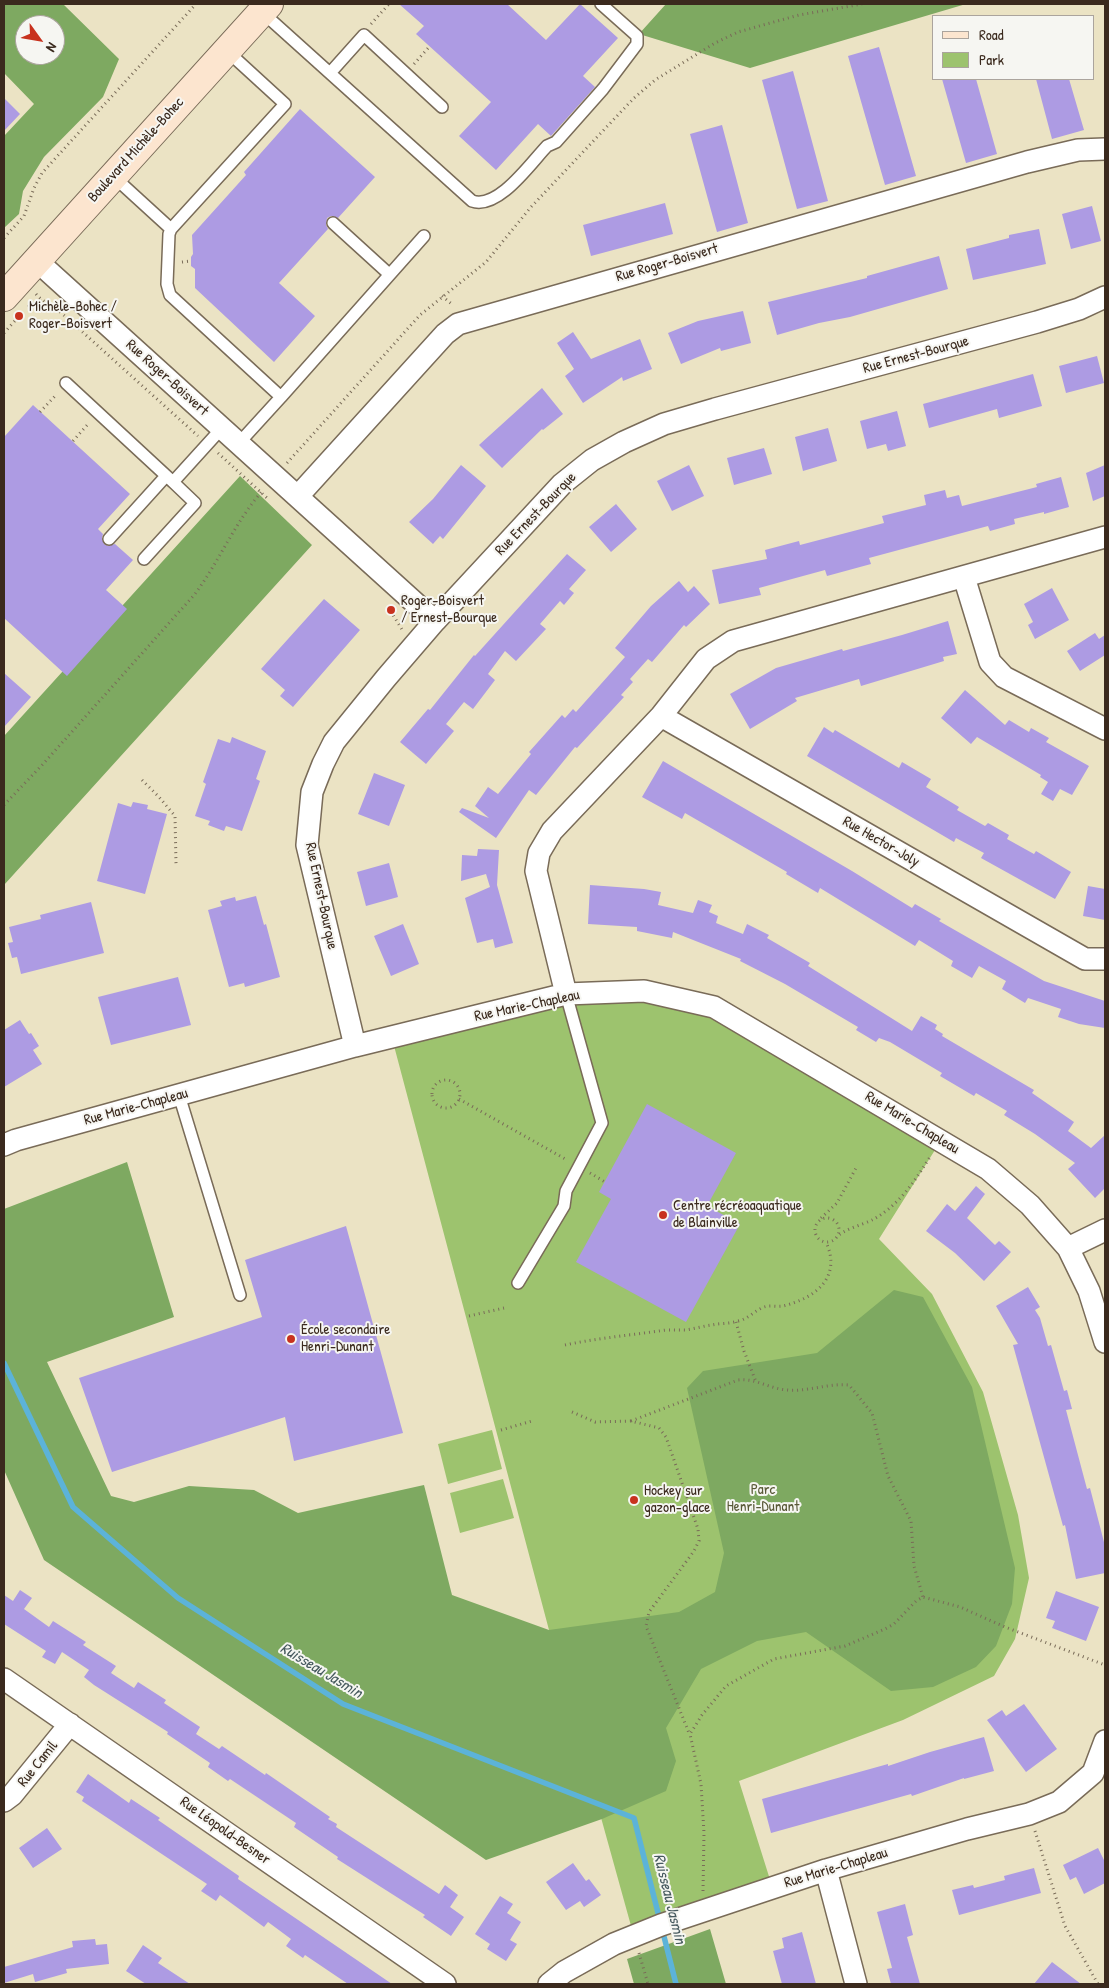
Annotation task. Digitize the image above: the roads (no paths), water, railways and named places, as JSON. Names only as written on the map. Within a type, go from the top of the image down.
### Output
[{"type":"street","name":"Boulevard Michèle-Bohec","points":[[4,297],[265,8]]},
{"type":"street","name":"Rue Roger-Boisvert","points":[[298,496],[445,334],[458,324],[1027,162],[1078,150],[1105,149]]},
{"type":"street","name":"Rue Roger-Boisvert","points":[[37,261],[435,621]]},
{"type":"street","name":"Rue Ernest-Bourque","points":[[355,1046],[307,845],[312,792],[322,764],[334,742],[386,678],[435,621],[562,484],[592,460],[644,432],[664,424],[715,408],[1044,320],[1079,309],[1105,297]]},
{"type":"street","points":[[566,994],[536,871],[539,853],[552,831],[660,716],[706,659],[733,641],[1105,537]]},
{"type":"street","points":[[964,577],[990,662],[1004,677],[1105,729]]},
{"type":"street","name":"Rue Hector-Joly","points":[[660,716],[1085,959],[1105,959]]},
{"type":"street","name":"Rue Marie-Chapleau","points":[[4,1145],[355,1046],[566,994],[644,991],[714,1007],[942,1140],[988,1169],[1030,1205],[1068,1248],[1089,1291],[1105,1342]]},
{"type":"street","points":[[1068,1248],[1105,1230]]},
{"type":"street","name":"Rue Léopold-Besner","points":[[4,1679],[445,1984]]},
{"type":"street","name":"Rue Camil","points":[[4,1801],[12,1795],[70,1724]]},
{"type":"street","name":"Rue Marie-Chapleau","points":[[549,1984],[564,1972],[614,1944],[635,1935],[826,1870],[967,1828],[1029,1814],[1059,1802],[1093,1773],[1105,1741]]},
{"type":"street","points":[[826,1870],[856,1984]]},
{"type":"lane","points":[[265,8],[330,73],[472,201],[479,203],[488,202],[505,191],[547,146],[556,142],[603,89],[637,44],[637,36],[601,4]]},
{"type":"lane","points":[[330,73],[364,35],[442,107]]},
{"type":"lane","points":[[226,50],[285,104],[171,229],[169,234],[167,284],[170,295],[281,397]]},
{"type":"lane","points":[[113,176],[171,229]]},
{"type":"lane","points":[[333,223],[389,274]]},
{"type":"lane","points":[[239,443],[424,236]]},
{"type":"lane","points":[[62,387],[195,503],[144,559]]},
{"type":"lane","points":[[109,539],[222,428]]},
{"type":"lane","points":[[518,1283],[564,1206],[566,1191],[602,1123],[566,994]]},
{"type":"lane","points":[[180,1095],[240,1295]]},
{"type":"waterway","name":"Ruisseau Jasmin","points":[[4,1363],[73,1507],[178,1598],[343,1704],[634,1818],[676,1984]]},
{"type":"place","name":"Michèle-Bohec / Roger-Boisvert","points":[[19,316]]},
{"type":"place","name":"Roger-Boisvert / Ernest-Bourque","points":[[391,610]]},
{"type":"place","name":"Centre récréoaquatique de Blainville","points":[[663,1215]]},
{"type":"place","name":"École secondaire Henri-Dunant","points":[[291,1339]]},
{"type":"place","name":"Hockey sur gazon-glace","points":[[634,1500]]},
{"type":"park label","name":"Parc Henri-Dunant","points":[[763,1498]]}]
